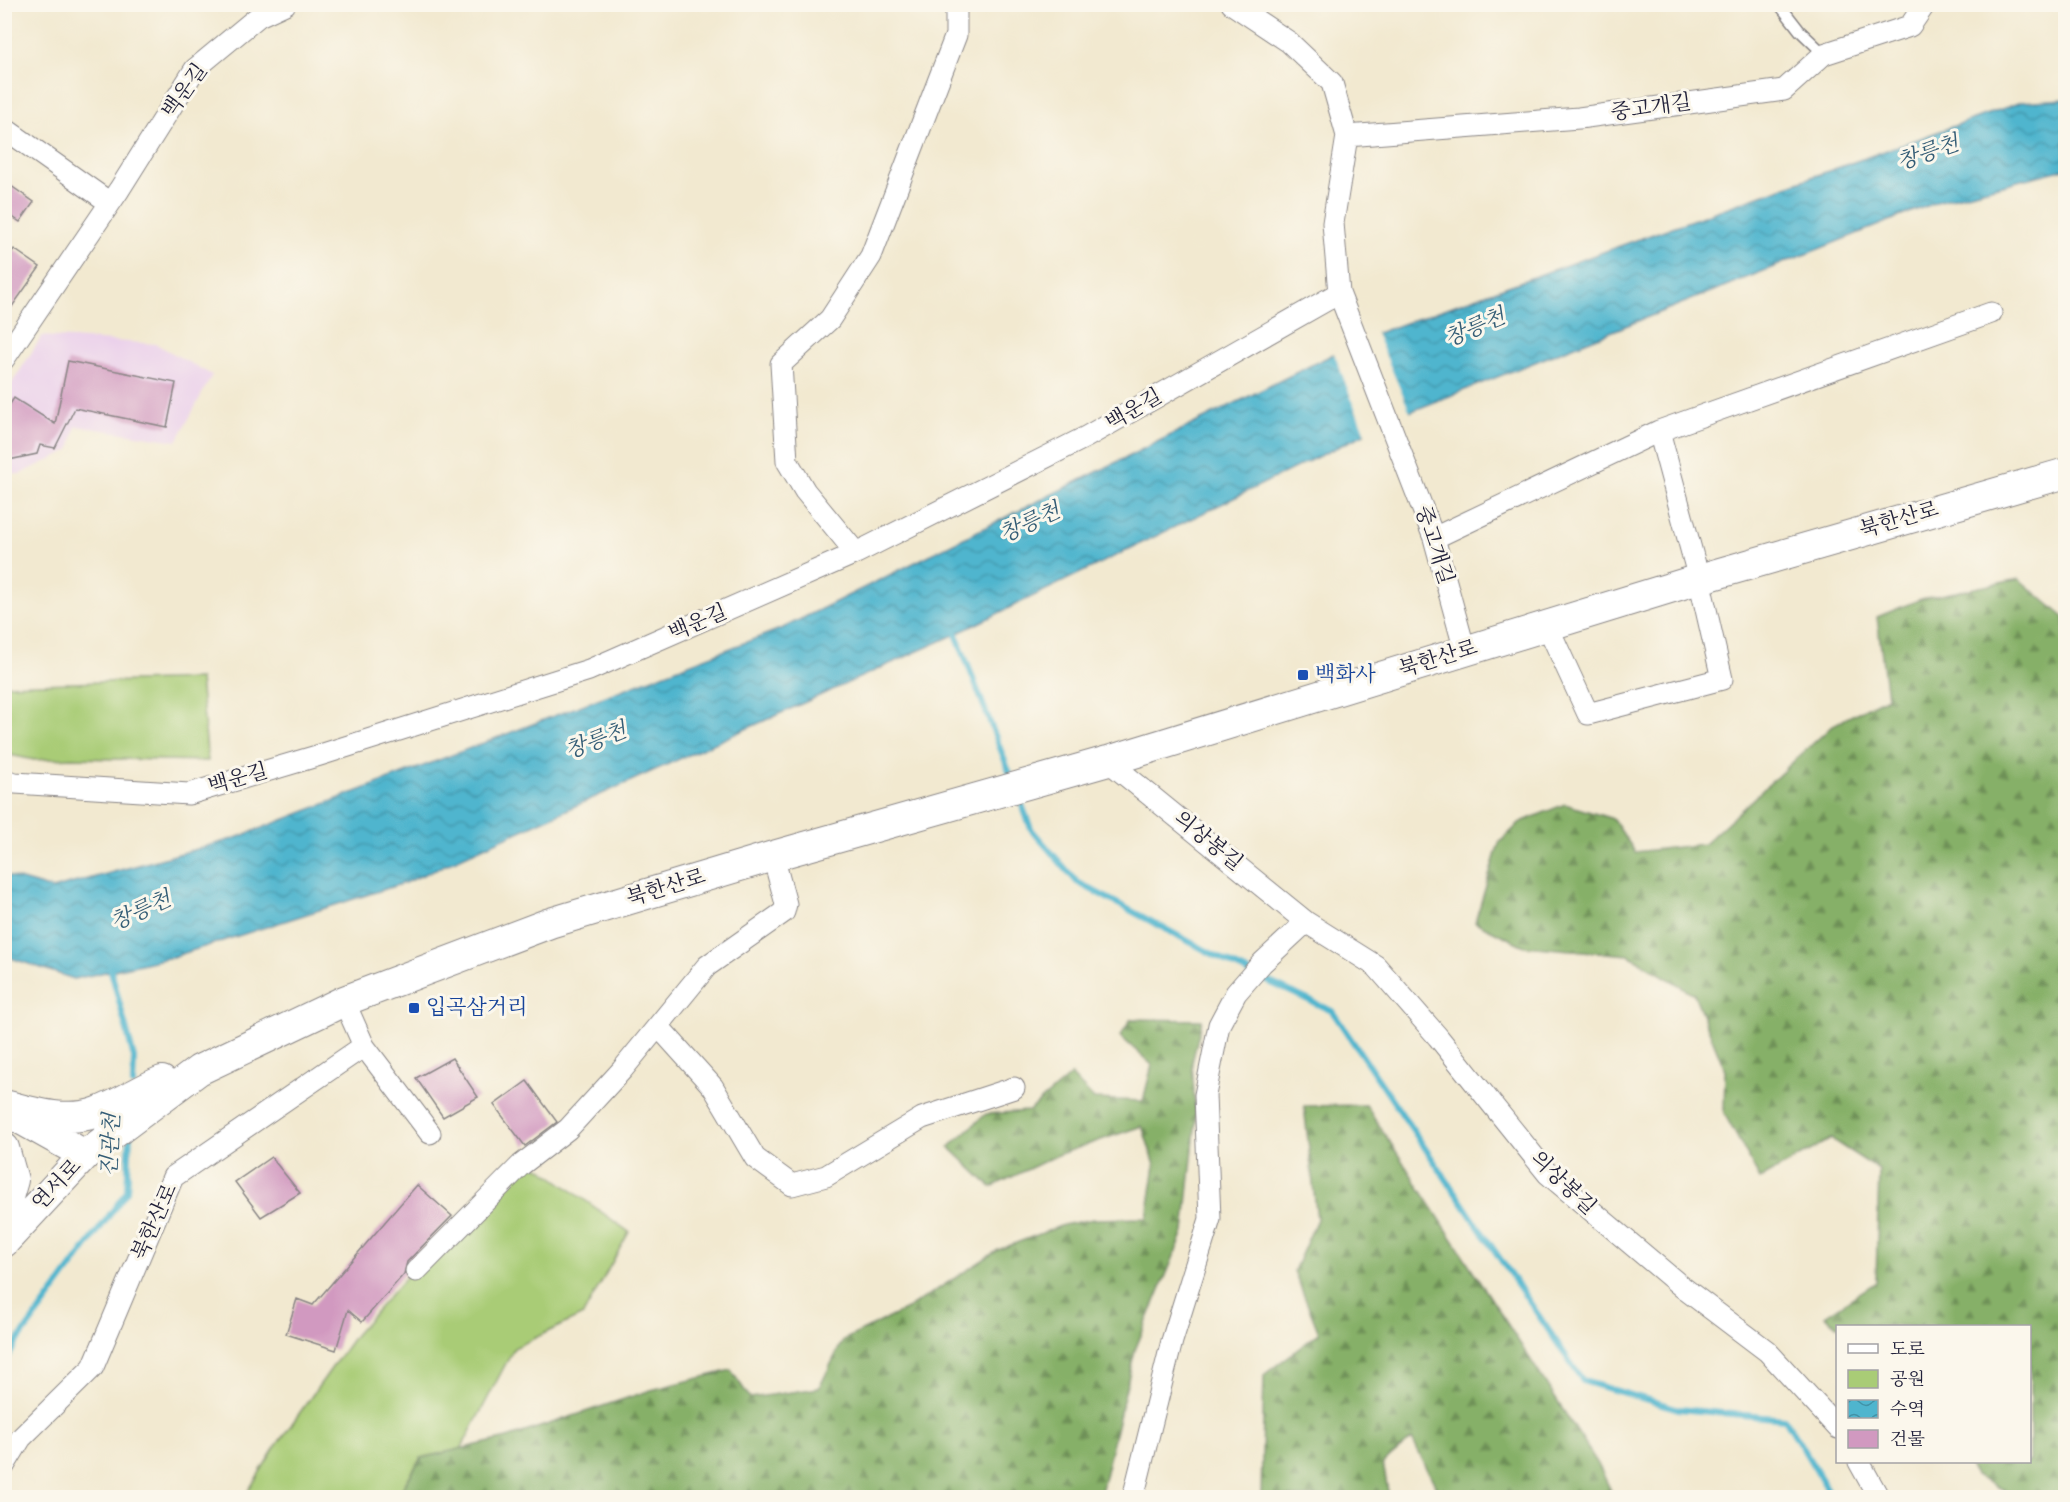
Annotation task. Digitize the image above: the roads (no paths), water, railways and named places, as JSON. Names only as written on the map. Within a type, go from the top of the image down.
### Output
[{"type":"main road","name":"북한산로","points":[[199,1070],[344,1001],[550,923],[773,856],[1108,761],[1699,579],[2066,473]]},
{"type":"main road","points":[[4,1104],[37,1113],[71,1117],[95,1113],[167,1078],[199,1070]]},
{"type":"main road","name":"연서로","points":[[4,1242],[85,1155],[199,1070]]},
{"type":"main road","points":[[4,1110],[85,1155]]},
{"type":"main road","points":[[4,1148],[13,1180],[4,1211]]},
{"type":"street","name":"백운길","points":[[4,359],[110,203],[195,69],[259,15],[285,4]]},
{"type":"street","points":[[856,553],[805,491],[787,461],[781,364],[830,320],[871,256],[956,35],[956,4]]},
{"type":"street","points":[[1232,4],[1289,42],[1332,83],[1347,136],[1334,223],[1339,293]]},
{"type":"street","name":"중고개길","points":[[1347,136],[1579,118],[1784,90],[1824,54],[1910,26],[1925,4]]},
{"type":"street","points":[[4,128],[110,203]]},
{"type":"street","name":"백운길","points":[[4,780],[15,783],[189,794],[589,670],[856,553],[1086,437],[1339,293]]},
{"type":"street","name":"중고개길","points":[[1339,293],[1347,319],[1434,538],[1465,651]]},
{"type":"street","points":[[1434,538],[1659,431],[1991,314]]},
{"type":"street","points":[[1547,625],[1588,714],[1722,679],[1699,579],[1659,431]]},
{"type":"street","name":"의상봉길","points":[[1108,761],[1306,922],[1376,966],[1438,1037],[1548,1174],[1681,1286],[1767,1351],[1836,1426]]},
{"type":"street","points":[[416,1271],[521,1165],[568,1129],[707,966],[784,912],[786,904],[773,856]]},
{"type":"street","points":[[1133,1497],[1172,1341],[1210,1219],[1204,1095],[1219,1025],[1236,993],[1262,963],[1306,922]]},
{"type":"street","points":[[344,1001],[364,1046],[430,1133]]},
{"type":"street","points":[[658,1026],[713,1087],[755,1158],[792,1185],[826,1176],[922,1118],[1014,1088]]},
{"type":"street","name":"북한산로","points":[[4,1467],[21,1438],[93,1367],[173,1177],[364,1046]]},
{"type":"street","points":[[1860,1463],[1879,1497]]},
{"type":"lane","points":[[1779,4],[1800,31],[1824,54]]},
{"type":"water","name":"창릉천","points":[[2065,99],[2065,169],[1939,201],[1407,413],[956,634],[407,882],[172,957],[74,979],[5,956],[5,875],[52,889],[233,839],[783,628],[1372,335],[2021,102]]},
{"type":"waterway","points":[[954,629],[1012,779]]},
{"type":"waterway","points":[[1018,794],[1031,829],[1077,882],[1237,967],[1332,1011],[1583,1381],[1679,1409],[1785,1419],[1833,1498]]},
{"type":"waterway","name":"진관천","points":[[109,963],[134,1058],[133,1084]]},
{"type":"waterway","name":"진관천","points":[[4,1364],[17,1342],[127,1191],[130,1134]]},
{"type":"place","name":"백화사","points":[[1303,675]]},
{"type":"place","name":"입곡삼거리","points":[[414,1008]]}]
